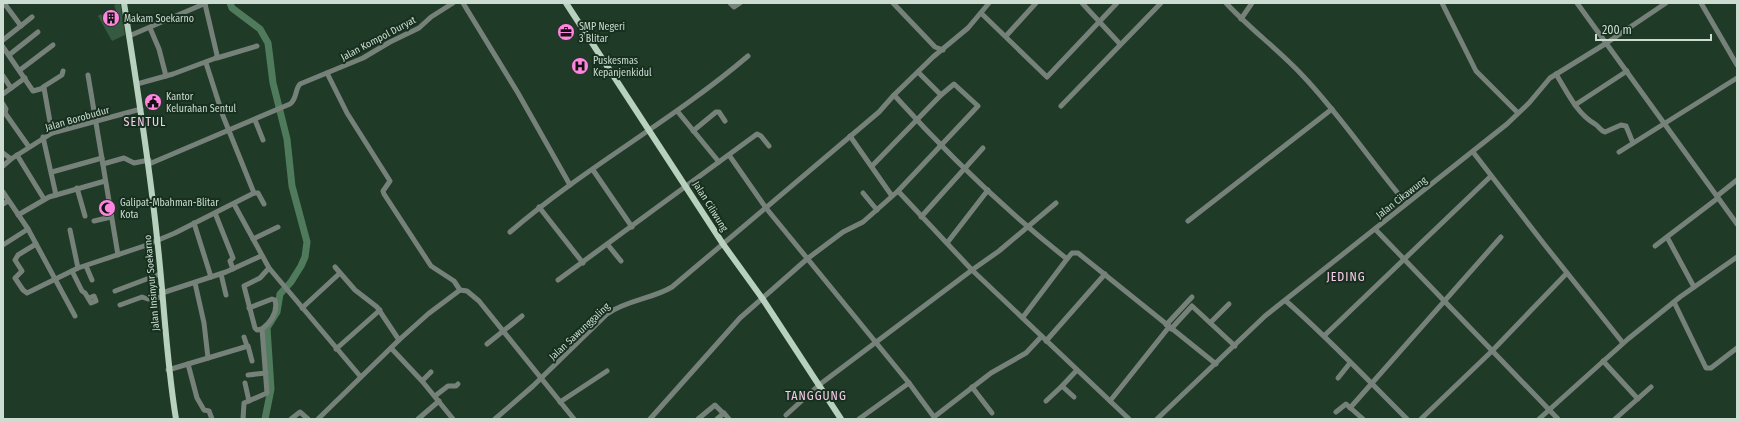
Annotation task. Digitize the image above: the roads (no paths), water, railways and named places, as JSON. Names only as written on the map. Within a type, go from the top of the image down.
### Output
[{"type":"main road","name":"Jalan Insinyur Soekarno","points":[[124,3],[149,162],[158,240],[168,370],[176,419]]},
{"type":"main road","name":"Jalan Ciliwung","points":[[566,3],[723,244],[762,298],[841,419]]},
{"type":"street","points":[[4,3],[21,26]]},
{"type":"street","name":"Jalan Kompol Duryat","points":[[149,162],[255,120],[290,104],[294,100],[298,85],[363,58],[419,28],[434,15],[453,3]]},
{"type":"street","points":[[463,3],[518,93],[570,185]]},
{"type":"street","points":[[730,3],[734,7],[740,3]]},
{"type":"street","points":[[893,3],[935,47],[943,50]]},
{"type":"street","name":"Jalan Sawunggaling","points":[[497,417],[542,378],[602,319],[621,306],[672,287],[766,208],[878,112],[894,94],[933,57],[968,28],[989,3]]},
{"type":"street","points":[[1006,36],[1036,3]]},
{"type":"street","points":[[1082,3],[1120,44]]},
{"type":"street","points":[[981,13],[1048,77],[1117,3]]},
{"type":"street","points":[[1061,106],[1161,3]]},
{"type":"street","points":[[1226,3],[1241,19],[1282,55],[1332,108],[1406,203]]},
{"type":"street","points":[[1241,19],[1252,3]]},
{"type":"street","points":[[1442,3],[1476,71],[1518,113]]},
{"type":"street","points":[[1577,3],[1605,44],[1627,71],[1737,224]]},
{"type":"street","name":"Jalan Cikawung","points":[[1157,419],[1265,316],[1286,301],[1406,203],[1473,152],[1532,100],[1546,82],[1666,3]]},
{"type":"street","points":[[1701,3],[1737,65]]},
{"type":"street","points":[[129,36],[150,28],[196,5],[205,4],[216,58]]},
{"type":"street","points":[[3,40],[32,17]]},
{"type":"street","points":[[150,28],[159,49],[166,76]]},
{"type":"street","points":[[9,55],[38,32]]},
{"type":"street","points":[[20,70],[53,45]]},
{"type":"street","points":[[137,84],[257,46]]},
{"type":"street","points":[[3,47],[34,92],[62,75],[64,71]]},
{"type":"street","points":[[933,57],[935,47]]},
{"type":"street","points":[[510,232],[539,207],[678,112],[748,56]]},
{"type":"street","points":[[206,63],[254,193]]},
{"type":"street","points":[[1575,105],[1627,71]]},
{"type":"street","points":[[918,72],[941,95]]},
{"type":"street","points":[[327,73],[347,114],[390,181],[383,191],[384,194],[431,266],[454,281],[460,290]]},
{"type":"street","points":[[1556,74],[1575,105],[1590,122],[1596,124],[1602,132],[1621,125],[1626,126],[1633,143]]},
{"type":"street","points":[[88,75],[118,255]]},
{"type":"street","points":[[3,76],[11,88]]},
{"type":"street","points":[[3,94],[25,78]]},
{"type":"street","points":[[1619,152],[1737,78]]},
{"type":"street","points":[[650,419],[740,318],[807,258],[842,232],[863,222],[877,210],[898,191],[978,106],[954,84],[941,95],[872,166]]},
{"type":"street","points":[[43,87],[45,90],[52,133]]},
{"type":"street","points":[[894,94],[917,121],[964,169],[1028,227],[1067,259]]},
{"type":"street","points":[[3,104],[6,109],[5,113],[29,147]]},
{"type":"street","points":[[1188,221],[1332,108]]},
{"type":"street","name":"Jalan Borobudur","points":[[3,166],[43,137],[52,133],[95,123],[141,109]]},
{"type":"street","points":[[678,112],[719,162]]},
{"type":"street","points":[[693,131],[716,112],[719,112],[725,121]]},
{"type":"street","points":[[255,120],[263,140]]},
{"type":"street","points":[[558,280],[759,134],[769,146]]},
{"type":"street","points":[[850,136],[892,196]]},
{"type":"street","points":[[43,137],[56,194]]},
{"type":"street","points":[[921,217],[983,148]]},
{"type":"street","points":[[1473,152],[1624,343]]},
{"type":"street","points":[[3,154],[11,159]]},
{"type":"street","points":[[17,155],[44,199]]},
{"type":"street","points":[[729,155],[766,208],[909,383],[935,418],[972,387],[1003,365],[1026,353],[1041,337]]},
{"type":"street","points":[[52,172],[102,158]]},
{"type":"street","points":[[103,164],[124,158],[134,163],[149,162]]},
{"type":"street","points":[[593,170],[632,227]]},
{"type":"street","points":[[1325,335],[1491,176]]},
{"type":"street","points":[[1656,246],[1737,180]]},
{"type":"street","points":[[18,215],[44,199],[56,194],[105,181]]},
{"type":"street","points":[[77,188],[85,216]]},
{"type":"street","points":[[947,243],[988,190]]},
{"type":"street","points":[[898,191],[972,270],[1129,419]]},
{"type":"street","points":[[3,192],[28,229],[75,316]]},
{"type":"street","points":[[863,192],[877,210]]},
{"type":"street","points":[[36,244],[16,257],[15,260],[22,271],[15,278],[23,290],[27,293],[78,268],[158,240],[254,193],[258,193],[264,204]]},
{"type":"street","points":[[3,204],[8,201]]},
{"type":"street","points":[[786,415],[819,385],[876,344],[1028,227],[1056,203]]},
{"type":"street","points":[[234,204],[261,256],[269,268],[302,308],[317,323],[336,349],[360,376]]},
{"type":"street","points":[[539,207],[583,263]]},
{"type":"street","points":[[215,213],[233,258],[230,261],[233,269]]},
{"type":"street","points":[[94,221],[111,217]]},
{"type":"street","points":[[194,223],[211,277]]},
{"type":"street","points":[[253,239],[278,227]]},
{"type":"street","points":[[1375,228],[1558,419]]},
{"type":"street","points":[[3,245],[28,229]]},
{"type":"street","points":[[70,230],[78,268]]},
{"type":"street","points":[[1350,408],[1501,237]]},
{"type":"street","points":[[1667,237],[1694,287]]},
{"type":"street","points":[[608,245],[622,261]]},
{"type":"street","points":[[1023,317],[1072,253],[1078,253],[1216,364]]},
{"type":"street","points":[[120,305],[142,297],[147,299],[162,295],[221,274],[261,256]]},
{"type":"street","points":[[1539,419],[1603,361],[1674,302],[1737,257]]},
{"type":"street","points":[[86,266],[92,280]]},
{"type":"street","points":[[336,267],[355,290],[380,310],[399,340]]},
{"type":"street","points":[[262,329],[255,329],[244,286],[260,278],[269,268]]},
{"type":"street","points":[[72,271],[81,290],[89,298]]},
{"type":"street","points":[[1421,419],[1492,351],[1567,272]]},
{"type":"street","points":[[302,308],[340,273]]},
{"type":"street","points":[[115,291],[160,274]]},
{"type":"street","points":[[221,274],[226,295]]},
{"type":"street","points":[[1046,341],[1104,274]]},
{"type":"street","points":[[195,283],[204,323],[208,358]]},
{"type":"street","points":[[318,419],[360,376],[399,340],[428,314],[460,290],[467,291],[479,301],[504,330],[574,419]]},
{"type":"street","points":[[1110,401],[1192,297]]},
{"type":"street","points":[[243,419],[244,404],[266,394],[266,373],[262,329],[273,316],[276,307],[275,300],[272,299],[249,308]]},
{"type":"street","points":[[1286,301],[1325,335],[1350,363],[1407,419]]},
{"type":"street","points":[[1674,302],[1706,368],[1711,368],[1737,348]]},
{"type":"street","points":[[1210,322],[1229,304]]},
{"type":"street","points":[[1169,327],[1192,306],[1235,346]]},
{"type":"street","points":[[336,349],[380,310]]},
{"type":"street","points":[[487,344],[522,316]]},
{"type":"street","points":[[244,338],[247,346],[249,346],[252,361]]},
{"type":"street","points":[[168,370],[247,346]]},
{"type":"street","points":[[391,348],[422,381],[453,419]]},
{"type":"street","points":[[1603,361],[1638,399]]},
{"type":"street","points":[[1338,378],[1350,363]]},
{"type":"street","points":[[188,364],[197,398],[204,410],[209,411],[212,419]]},
{"type":"street","points":[[1046,401],[1078,370]]},
{"type":"street","points":[[560,402],[607,371]]},
{"type":"street","points":[[422,381],[431,372]]},
{"type":"street","points":[[248,375],[266,373]]},
{"type":"street","points":[[245,383],[249,401]]},
{"type":"street","points":[[859,419],[909,383]]},
{"type":"street","points":[[418,419],[448,386],[458,384]]},
{"type":"street","points":[[1062,386],[1074,397]]},
{"type":"street","points":[[972,387],[992,413]]},
{"type":"street","points":[[1615,419],[1651,387]]},
{"type":"street","points":[[1336,412],[1344,404],[1363,419]]},
{"type":"street","points":[[698,419],[715,405],[727,414],[729,419]]},
{"type":"street","points":[[292,419],[300,412],[308,419]]},
{"type":"street","points":[[716,419],[724,413]]},
{"type":"waterway","points":[[230,3],[232,8],[260,29],[268,43],[273,83],[287,139],[292,186],[307,242],[305,257],[301,266],[291,282],[280,294],[277,312],[267,328],[271,389],[265,419]]},
{"type":"place","name":"Makam Soekarno","points":[[111,18]]},
{"type":"place","name":"SMP Negeri 3 Blitar","points":[[566,32]]},
{"type":"place","name":"Puskesmas Kepanjenkidul","points":[[580,66]]},
{"type":"place","name":"Kantor Kelurahan Sentul","points":[[153,102]]},
{"type":"place","name":"Galipat-Mbahman-Blitar Kota","points":[[107,208]]},
{"type":"district","name":"SENTUL","points":[[145,122]]},
{"type":"district","name":"JEDING","points":[[1346,277]]},
{"type":"district","name":"TANGGUNG","points":[[816,396]]}]
